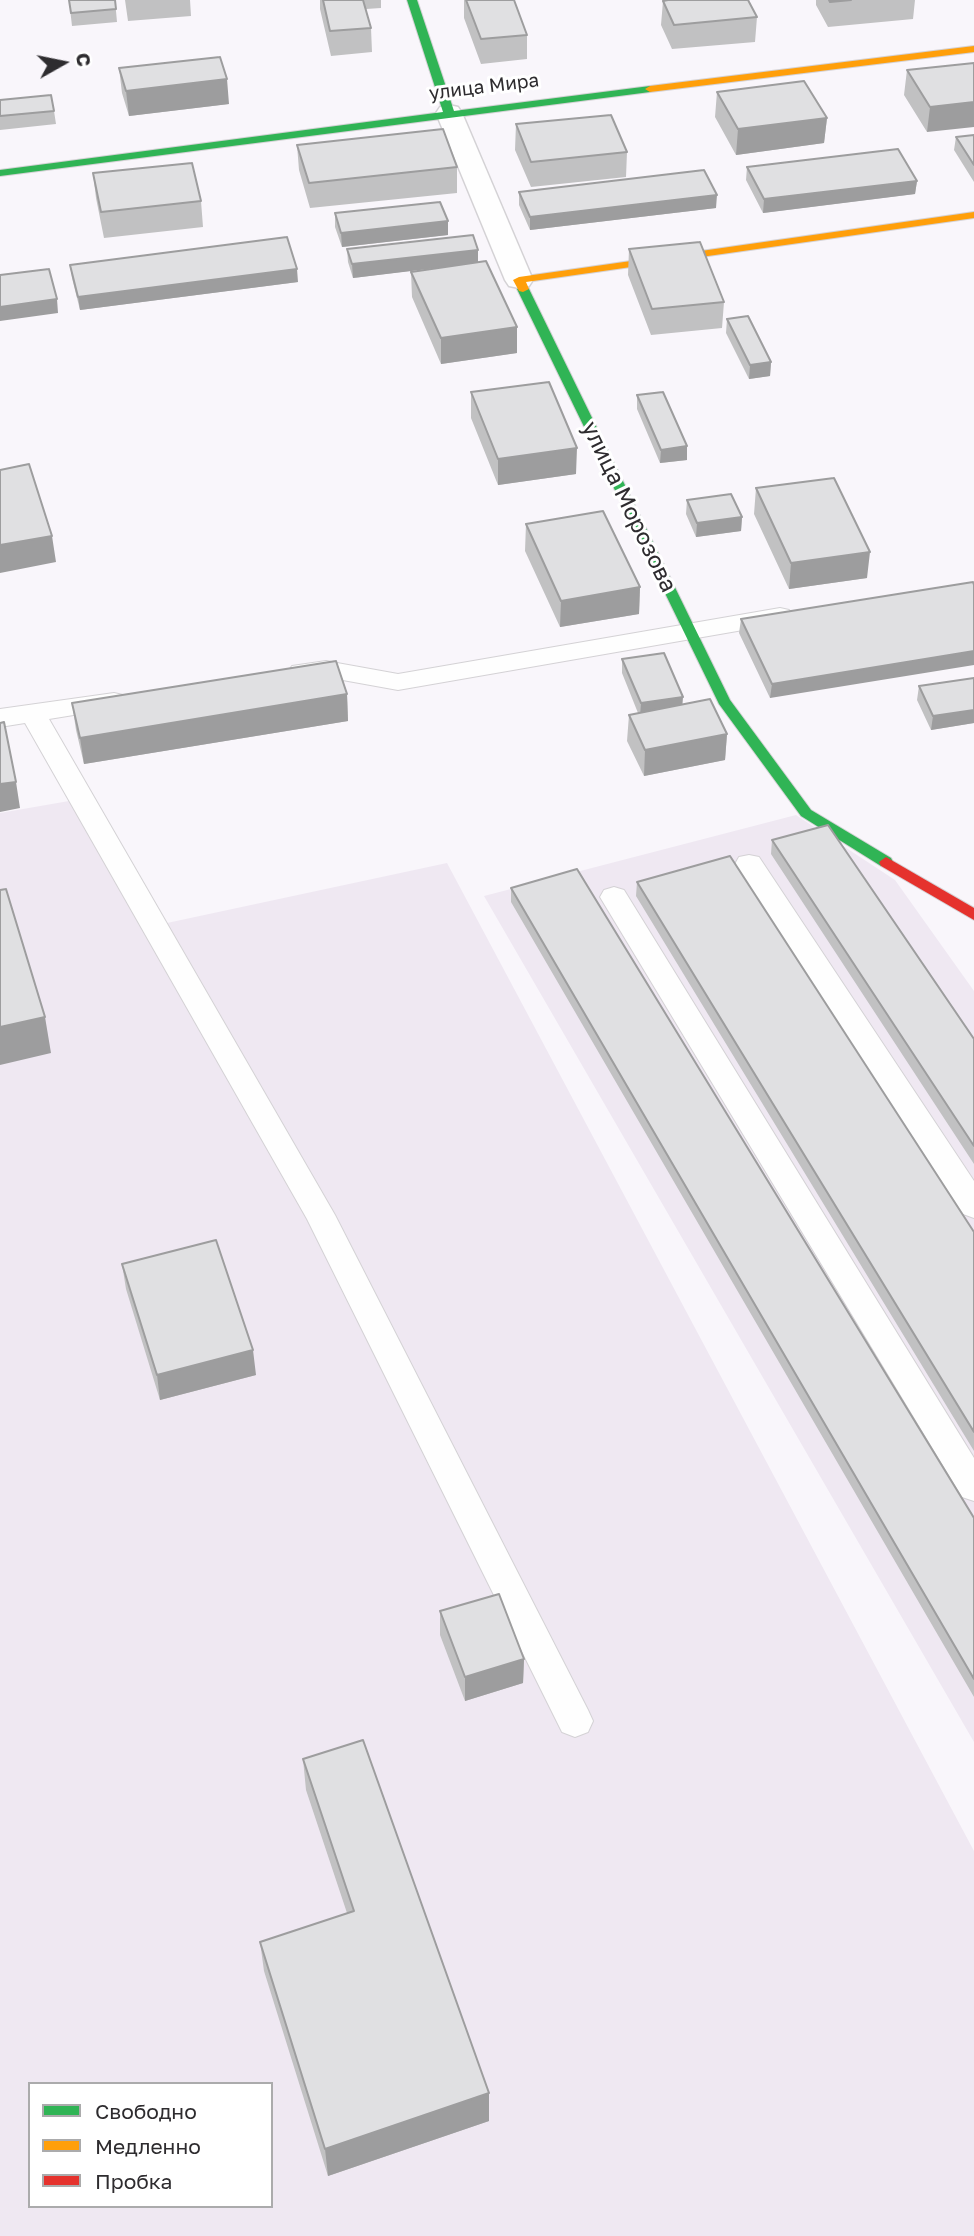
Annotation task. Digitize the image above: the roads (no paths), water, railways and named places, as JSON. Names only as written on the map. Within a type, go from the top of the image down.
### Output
[{"type":"street","name":"улица Морозова","points":[[412,0],[449,113],[519,280],[724,701],[806,813],[974,915]]},
{"type":"street","name":"улица Мира","points":[[0,173],[449,113],[974,49]]},
{"type":"street","points":[[519,280],[974,215]]},
{"type":"lane","points":[[273,677],[326,669],[398,682],[808,611]]},
{"type":"lane","points":[[0,718],[139,697]]},
{"type":"lane","points":[[32,713],[320,1214],[575,1721]]},
{"type":"lane","points":[[749,864],[974,1206]]},
{"type":"lane","points":[[614,897],[974,1487]]}]
